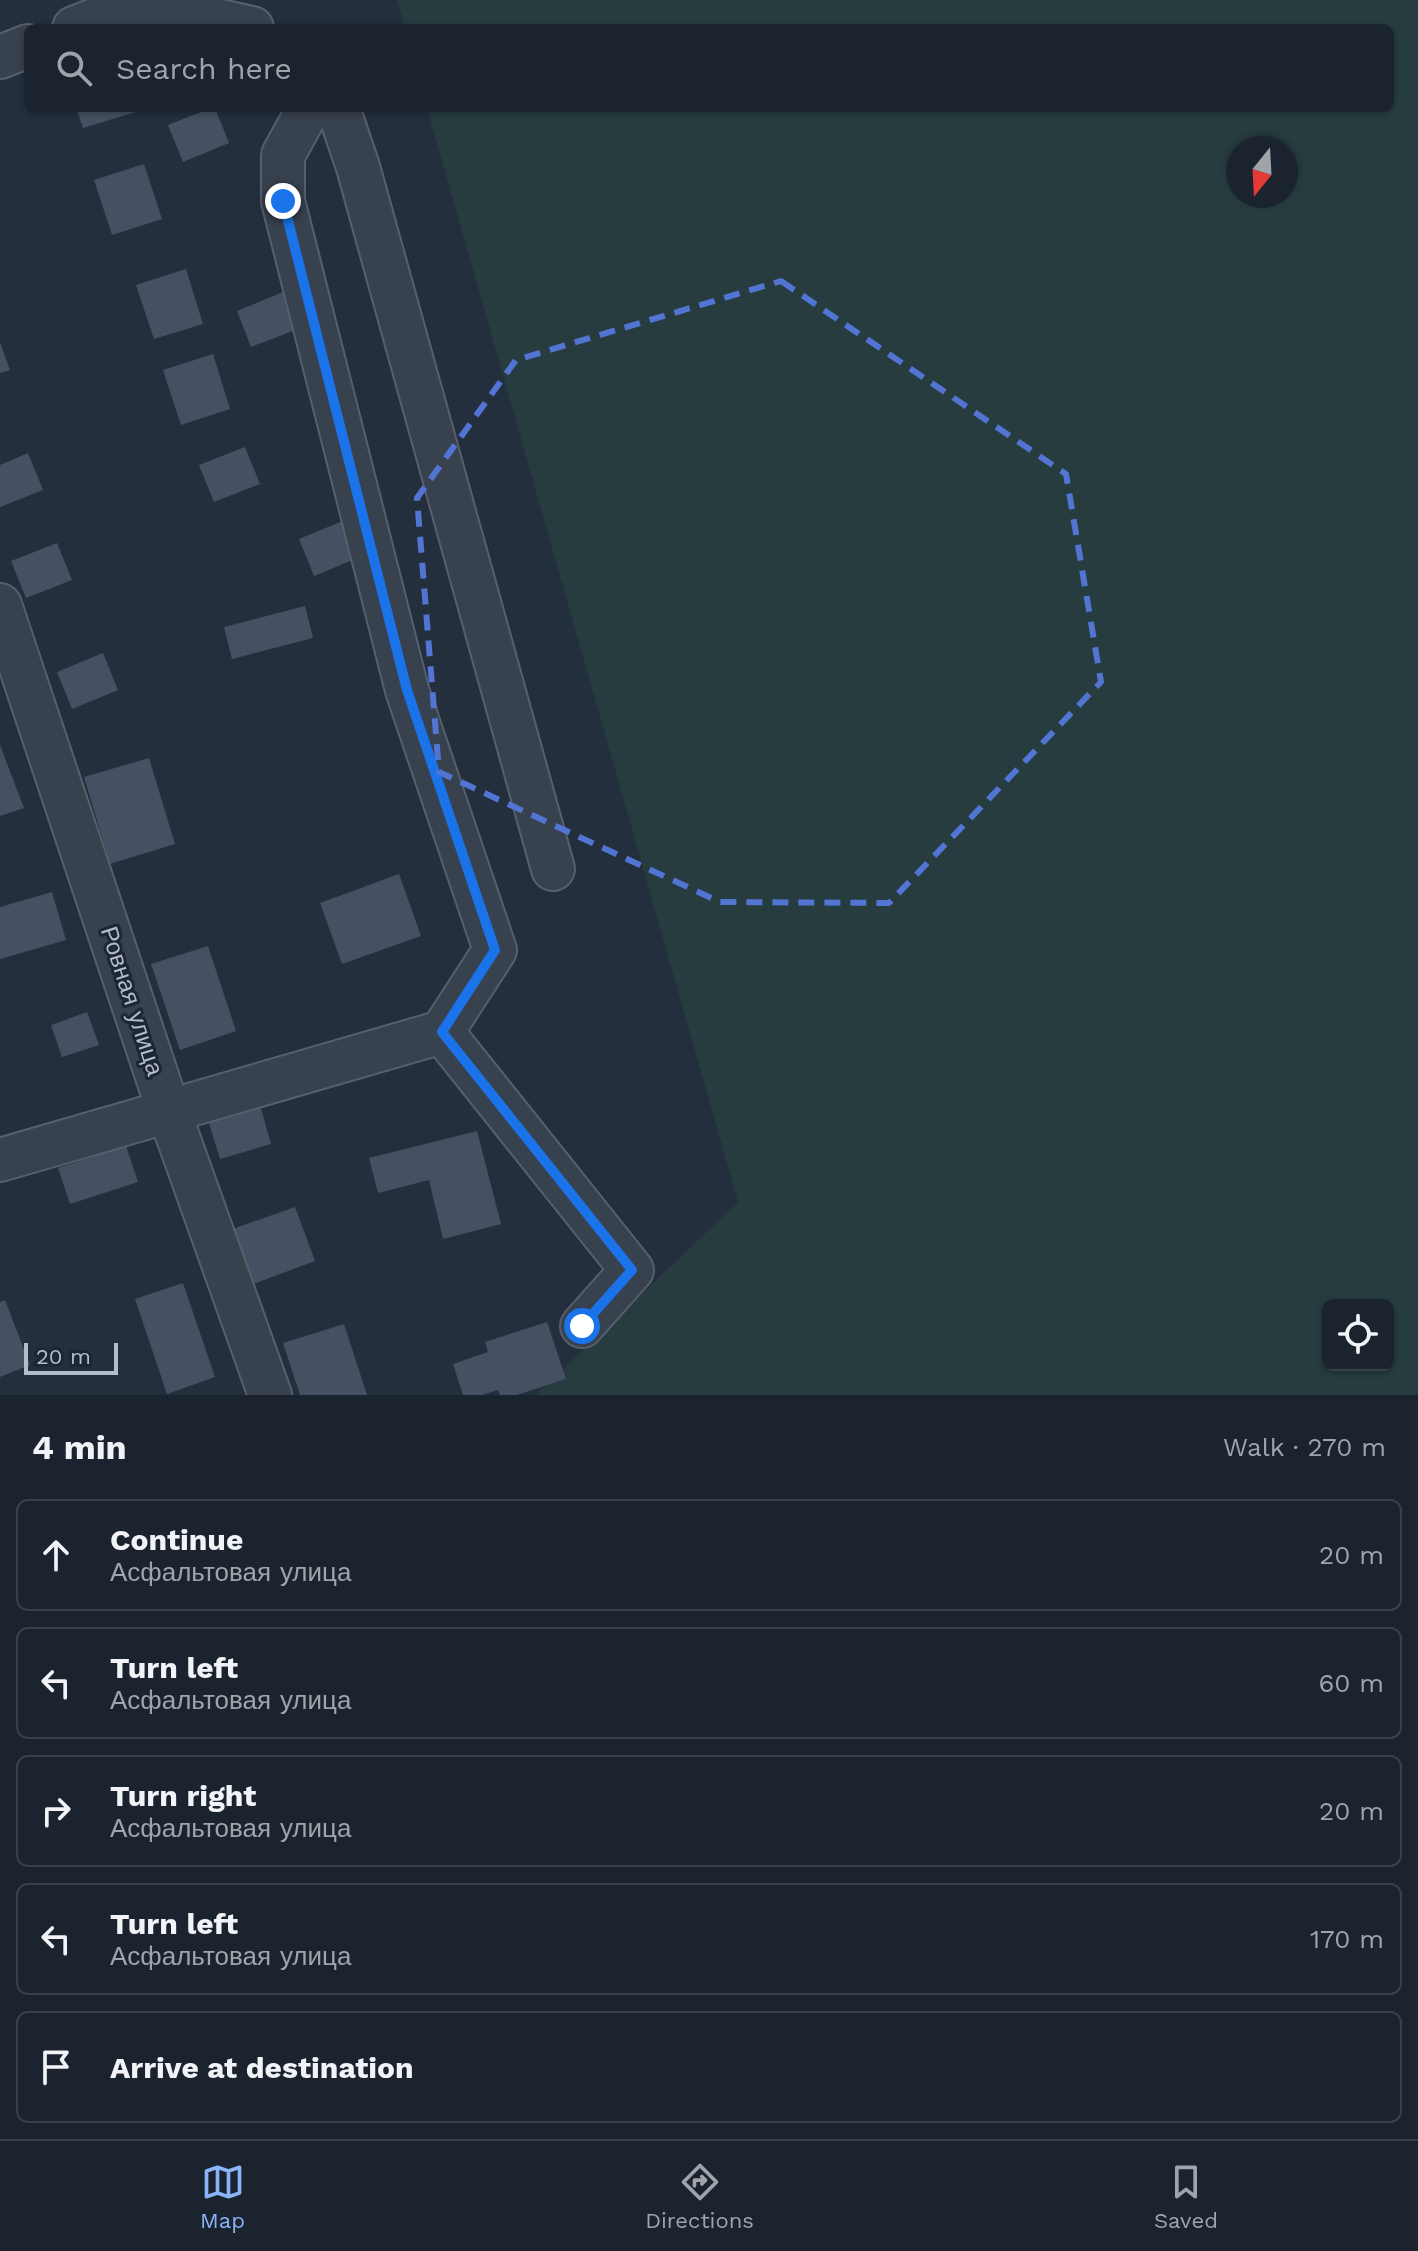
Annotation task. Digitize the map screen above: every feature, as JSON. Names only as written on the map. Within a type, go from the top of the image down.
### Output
[{"type":"street","points":[[84,24],[138,2],[234,24]]},
{"type":"street","points":[[0,57],[24,48]]},
{"type":"street","points":[[0,1160],[442,1032],[495,950],[407,690],[283,201],[283,155],[307,112]]},
{"type":"street","points":[[339,112],[358,167],[553,869]]},
{"type":"street","name":"Ровная улица","points":[[0,605],[168,1109],[270,1395]]},
{"type":"street","points":[[442,1032],[632,1270],[582,1326]]},
{"type":"highlighted area","points":[[781,281],[1066,474],[1101,682],[889,903],[720,902],[439,772],[417,498],[516,360]]},
{"type":"green space","points":[[397,0],[1418,0],[1418,1395],[536,1395],[738,1202],[428,112],[1394,112],[1394,24],[404,24]]},
{"type":"building","points":[[77,112],[136,112],[83,128]]},
{"type":"building","points":[[201,112],[217,112],[229,143],[183,162],[168,125]]},
{"type":"building","points":[[144,164],[162,219],[112,235],[94,180]]},
{"type":"building","points":[[186,269],[203,324],[154,339],[136,285]]},
{"type":"building","points":[[283,292],[298,329],[251,347],[237,311]]},
{"type":"building","points":[[0,342],[10,370],[0,373]]},
{"type":"building","points":[[213,354],[230,409],[181,425],[163,370]]},
{"type":"building","points":[[245,447],[260,484],[214,502],[199,465]]},
{"type":"building","points":[[28,453],[43,490],[0,507],[0,465]]},
{"type":"building","points":[[345,520],[360,557],[314,576],[299,539]]},
{"type":"building","points":[[57,543],[72,580],[26,598],[11,561]]},
{"type":"building","points":[[305,606],[313,638],[232,659],[224,627]]},
{"type":"building","points":[[103,653],[118,690],[72,709],[57,672]]},
{"type":"building","points":[[0,745],[24,808],[0,816]]},
{"type":"building","points":[[149,758],[175,844],[110,864],[84,777]]},
{"type":"building","points":[[399,874],[421,936],[342,964],[320,903]]},
{"type":"building","points":[[52,892],[66,940],[0,959],[0,907]]},
{"type":"building","points":[[208,946],[236,1031],[180,1050],[151,964]]},
{"type":"building","points":[[87,1012],[99,1045],[62,1057],[51,1025]]},
{"type":"building","points":[[260,1105],[271,1144],[220,1159],[208,1120]]},
{"type":"building","points":[[477,1131],[501,1224],[443,1239],[429,1180],[378,1193],[369,1158]]},
{"type":"building","points":[[126,1146],[138,1182],[70,1204],[58,1168]]},
{"type":"building","points":[[295,1207],[315,1261],[253,1284],[233,1229]]},
{"type":"building","points":[[183,1283],[215,1377],[167,1394],[135,1299]]},
{"type":"building","points":[[5,1300],[30,1365],[0,1377],[0,1302]]},
{"type":"building","points":[[547,1322],[566,1379],[517,1395],[500,1395],[498,1390],[482,1395],[463,1395],[453,1364],[488,1352],[485,1342]]},
{"type":"building","points":[[344,1324],[367,1395],[300,1395],[283,1343]]},
{"type":"route","points":[[283,201],[407,690],[495,950],[442,1032],[632,1270],[582,1326]]}]
